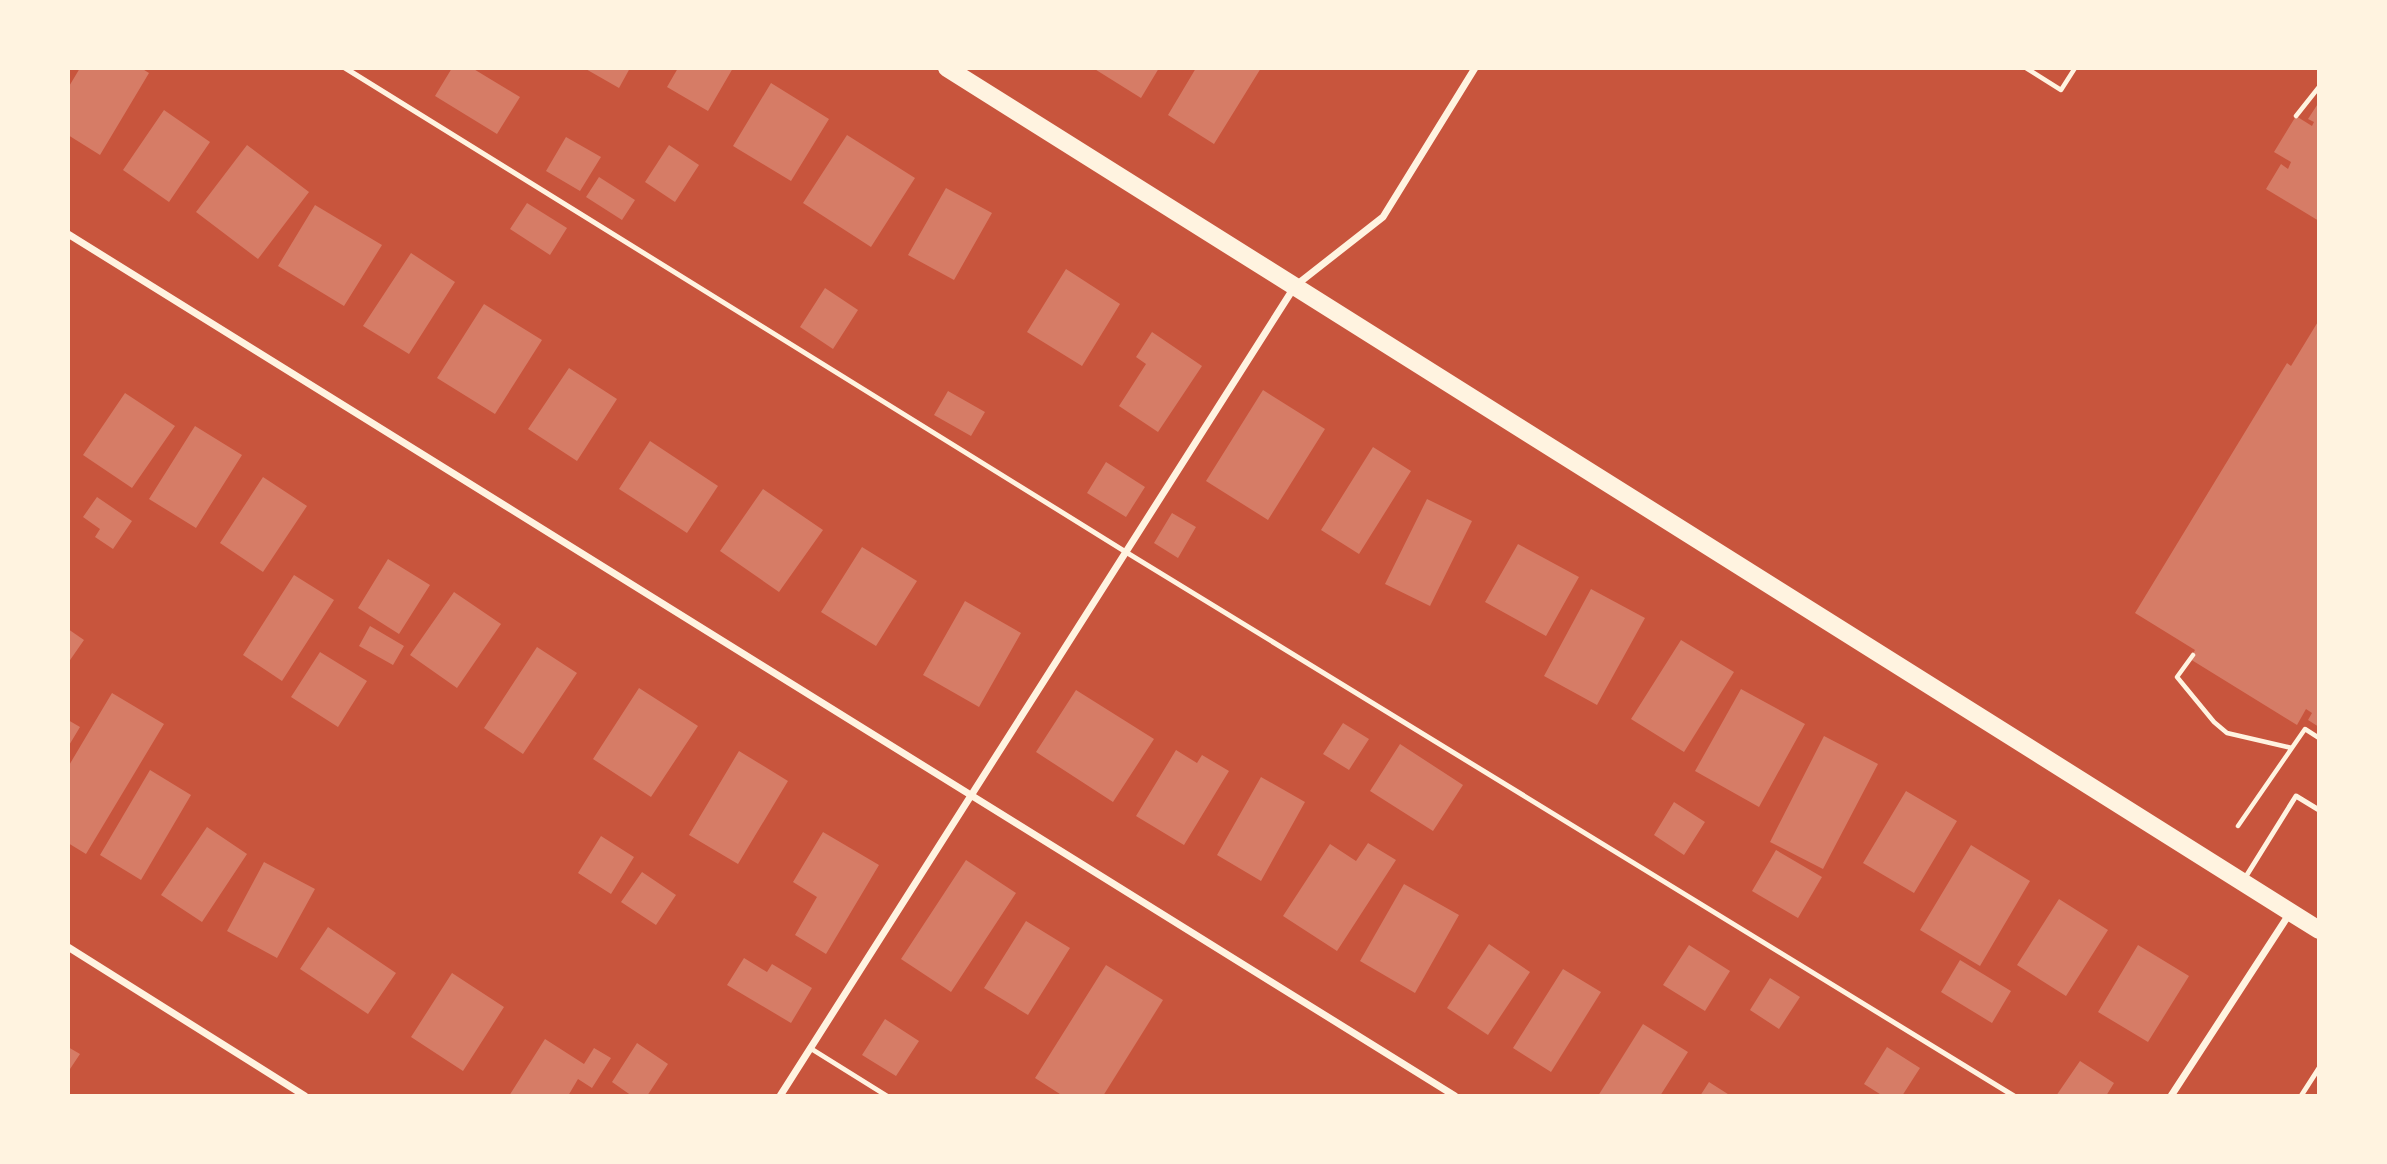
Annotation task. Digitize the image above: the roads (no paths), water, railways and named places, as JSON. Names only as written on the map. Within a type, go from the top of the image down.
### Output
[{"type":"main road","points":[[947,68],[2242,883],[2318,928]]},
{"type":"street","points":[[780,1096],[1296,286],[1383,217],[1475,68]]},
{"type":"street","points":[[68,234],[1455,1096]]},
{"type":"street","points":[[2171,1096],[2290,913]]},
{"type":"street","points":[[68,947],[305,1096]]},
{"type":"lane","points":[[345,68],[1126,552],[2014,1096]]},
{"type":"lane","points":[[2242,883],[2296,796],[2319,810]]},
{"type":"lane","points":[[810,1048],[887,1096]]},
{"type":"lane","points":[[2301,1096],[2319,1068]]}]
